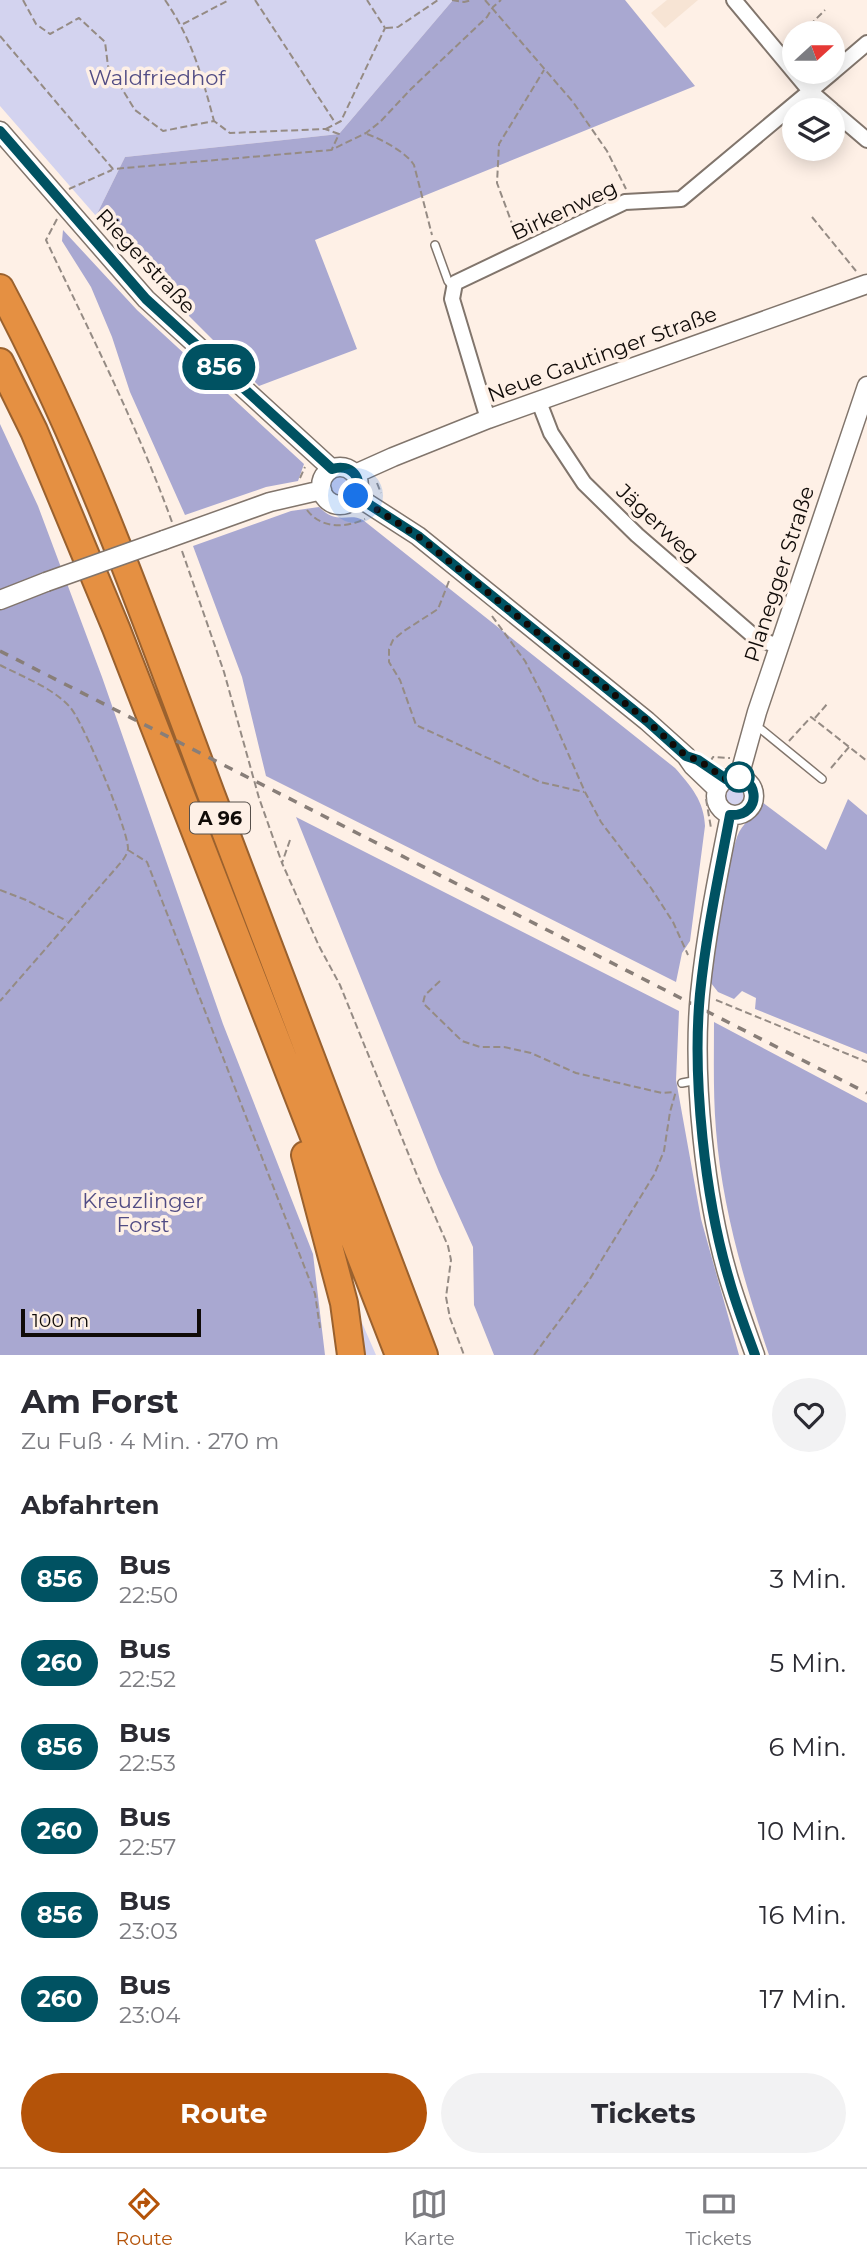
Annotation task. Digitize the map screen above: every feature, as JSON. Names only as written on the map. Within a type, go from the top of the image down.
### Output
[{"type":"highway","name":"A 96","points":[[0,288],[65,422],[118,544],[310,1061],[424,1355]]},
{"type":"highway","name":"A 96","points":[[0,362],[34,431],[116,628],[399,1355]]},
{"type":"highway","points":[[287,1072],[316,1199],[344,1303],[351,1355]]},
{"type":"street","points":[[734,0],[818,98]]},
{"type":"street","name":"Birkenweg","points":[[845,62],[867,43]]},
{"type":"street","name":"Birkenweg","points":[[453,288],[461,280],[625,202],[681,199],[818,84]]},
{"type":"street","points":[[845,121],[867,140]]},
{"type":"street","name":"Riegerstraße","points":[[0,131],[146,299],[332,469]]},
{"type":"street","name":"Neue Gautinger Straße","points":[[355,474],[488,419],[864,285]]},
{"type":"street","points":[[453,288],[452,299],[488,419]]},
{"type":"street","name":"Planegger Straße","points":[[732,776],[753,725],[863,407],[867,386]]},
{"type":"street","name":"Jägerweg","points":[[539,402],[551,433],[584,483],[637,534],[757,639],[779,646]]},
{"type":"street","points":[[344,468],[355,474],[359,485],[352,501],[340,505],[328,500],[322,489],[323,478],[332,469],[344,468]]},
{"type":"street","points":[[0,600],[270,502],[322,489]]},
{"type":"street","points":[[356,496],[418,536],[647,721],[686,756],[693,766],[732,776]]},
{"type":"street","points":[[686,756],[732,776],[752,788],[754,800],[747,811],[736,816],[724,813],[716,803],[732,776]]},
{"type":"street","points":[[730,815],[715,892],[690,1081],[729,1278],[755,1355]]},
{"type":"lane","points":[[435,245],[453,288]]},
{"type":"lane","points":[[753,725],[822,779]]},
{"type":"path","points":[[23,0],[36,24],[50,34],[79,18],[105,42],[108,66],[135,110],[163,131],[214,121]]},
{"type":"path","points":[[165,0],[182,24],[197,59],[214,121],[230,132],[325,129],[337,125],[385,28]]},
{"type":"path","points":[[182,24],[229,0]]},
{"type":"path","points":[[255,0],[337,125]]},
{"type":"path","points":[[368,0],[385,28]]},
{"type":"path","points":[[385,28],[398,27],[438,0]]},
{"type":"path","points":[[452,0],[472,0]]},
{"type":"path","points":[[485,0],[597,134],[632,201]]},
{"type":"path","points":[[55,195],[113,169],[331,150],[366,133],[487,17],[492,7],[501,0]]},
{"type":"path","points":[[813,21],[824,10]]},
{"type":"path","points":[[0,36],[113,169]]},
{"type":"path","points":[[522,252],[497,183],[499,144],[545,69]]},
{"type":"path","points":[[325,129],[339,134],[331,150]]},
{"type":"path","points":[[366,133],[382,138],[411,159],[435,245]]},
{"type":"path","points":[[812,217],[858,273],[864,285]]},
{"type":"path","points":[[58,219],[46,240],[157,480],[170,538],[224,672],[259,798],[282,863],[319,946],[340,985],[448,1246],[451,1260],[446,1297],[450,1318],[464,1355]]},
{"type":"path","points":[[374,507],[382,492],[376,477],[391,466],[389,458]]},
{"type":"path","points":[[450,578],[438,609],[404,631],[393,640],[389,649],[389,662],[400,680],[416,725],[540,782],[586,792]]},
{"type":"path","points":[[488,611],[531,672],[601,822],[651,888],[673,922],[692,962]]},
{"type":"path","points":[[0,666],[56,695],[77,713],[119,813],[128,850],[0,1001]]},
{"type":"path","points":[[815,718],[828,703]]},
{"type":"path","points":[[787,744],[808,718],[815,718],[867,761]]},
{"type":"path","points":[[831,768],[849,746]]},
{"type":"path","points":[[707,766],[713,757],[733,757],[732,776]]},
{"type":"path","points":[[282,863],[290,840]]},
{"type":"path","points":[[128,850],[147,862],[315,1294],[320,1328]]},
{"type":"path","points":[[0,890],[68,921]]},
{"type":"path","points":[[440,981],[425,995],[423,1003],[462,1041],[480,1047],[504,1047],[531,1053],[576,1073],[662,1094],[675,1092],[690,1081]]},
{"type":"path","points":[[700,993],[867,1062]]},
{"type":"path","points":[[534,1355],[588,1282],[654,1175],[664,1151],[675,1092]]},
{"type":"shaded area","points":[[667,0],[698,0],[665,28],[651,13]]},
{"type":"green space","name":"Waldfriedhof","points":[[0,0],[453,0],[339,134],[125,157],[96,216],[0,106]]},
{"type":"green space","points":[[453,0],[625,0],[695,86],[315,240],[357,349],[259,386],[170,297],[96,216],[125,157],[339,134]]},
{"type":"green space","points":[[63,230],[137,310],[304,464],[298,481],[266,487],[185,515],[130,392],[112,337],[91,287],[62,241]]},
{"type":"green space","name":"Kreuzlinger Forst","points":[[0,424],[38,506],[102,677],[223,1024],[313,1254],[325,1355],[0,1355]]},
{"type":"green space","points":[[340,474],[351,481],[352,486],[345,497],[340,498],[329,491],[328,486],[335,475]]},
{"type":"green space","points":[[319,507],[332,516],[363,520],[675,768],[691,788],[702,809],[705,826],[690,941],[682,953],[676,982],[266,776],[242,677],[193,546],[291,511]]},
{"type":"green space","points":[[735,784],[744,787],[747,796],[744,805],[735,808],[726,805],[723,796],[726,787]]},
{"type":"green space","points":[[848,799],[867,815],[867,1054],[755,1009],[756,998],[742,991],[734,999],[718,992],[711,983],[723,890],[731,854],[742,827],[762,802],[826,850]]},
{"type":"green space","points":[[296,817],[679,1011],[676,1080],[701,1219],[739,1355],[494,1355],[474,1305],[473,1247],[439,1172]]},
{"type":"green space","points":[[714,1022],[867,1103],[867,1355],[769,1355],[743,1272],[723,1187],[715,1116]]},
{"type":"green space","points":[[346,1286],[376,1355],[356,1355]]},
{"type":"railway","points":[[0,651],[867,1093]]},
{"type":"bus line","name":"856","points":[[0,131],[146,299],[332,469],[344,468],[355,474],[359,485],[356,496],[418,536],[647,721],[686,756],[698,760],[726,779],[743,778],[752,788],[754,800],[747,811],[736,816],[730,815],[715,892],[700,993],[698,1080],[718,1231],[729,1278],[755,1355]]},
{"type":"route","points":[[356,496],[418,536],[647,721],[686,756],[698,760],[726,779],[739,777]]}]
